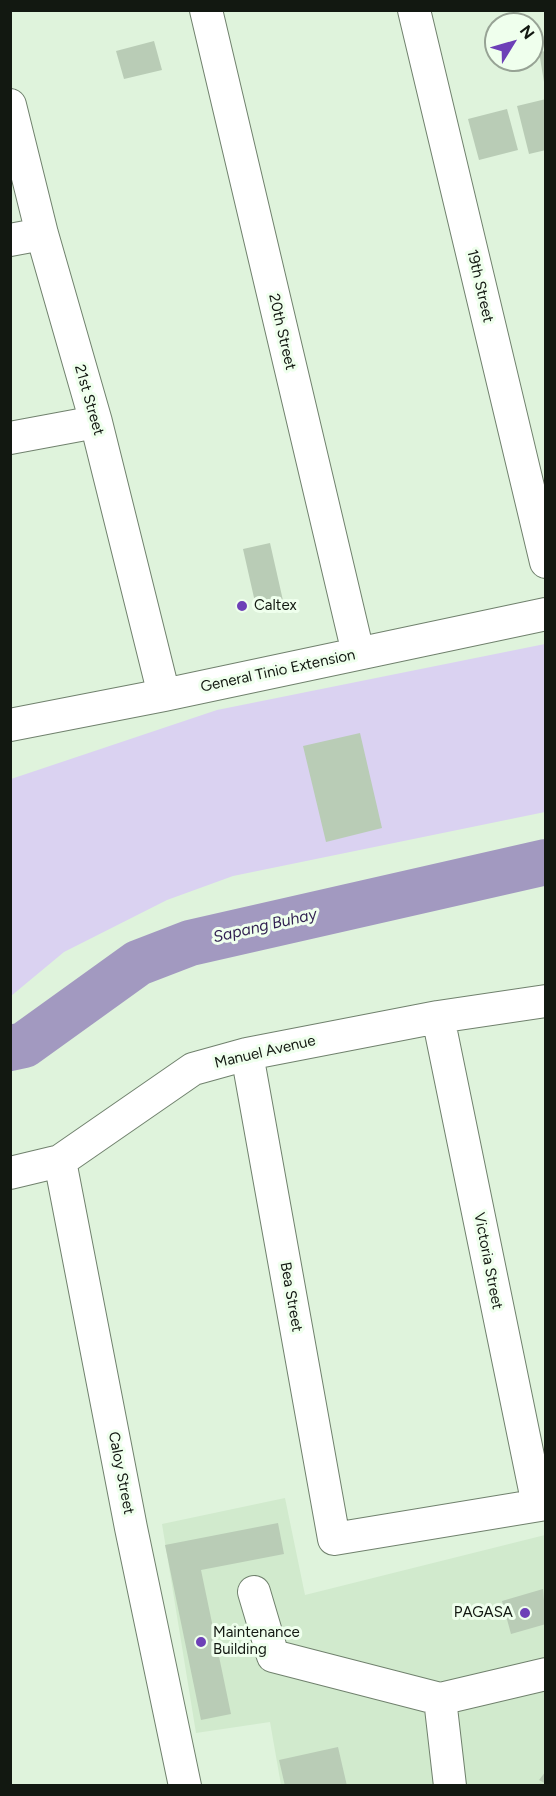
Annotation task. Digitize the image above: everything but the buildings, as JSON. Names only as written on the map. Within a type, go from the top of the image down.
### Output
[{"type":"street","name":"20th Street","points":[[206,10],[358,653]]},
{"type":"street","name":"19th Street","points":[[414,10],[546,562]]},
{"type":"street","name":"21st Street","points":[[10,105],[42,234],[96,422],[164,695]]},
{"type":"street","points":[[10,240],[42,234]]},
{"type":"street","points":[[10,438],[96,422]]},
{"type":"street","name":"General Tinio Extension","points":[[10,724],[164,695],[546,615]]},
{"type":"street","name":"Manuel Avenue","points":[[10,1173],[60,1161],[193,1069],[247,1054],[438,1017],[546,1001]]},
{"type":"street","name":"Victoria Street","points":[[438,1017],[542,1504]]},
{"type":"street","name":"Bea Street","points":[[247,1054],[334,1539],[542,1504]]},
{"type":"street","name":"Caloy Street","points":[[60,1161],[131,1528],[185,1785]]},
{"type":"street","points":[[254,1592],[273,1656],[440,1699],[546,1674]]},
{"type":"street","points":[[440,1699],[450,1785]]},
{"type":"shaded area","points":[[545,644],[545,812],[233,876],[167,900],[64,952],[11,996],[11,779],[217,710]]},
{"type":"shaded area","points":[[285,1498],[305,1595],[545,1535],[545,1785],[281,1785],[270,1722],[196,1733],[162,1524]]},
{"type":"waterway","name":"Sapang Buhay","points":[[10,1048],[24,1045],[138,963],[190,943],[546,862]]},
{"type":"place","name":"Caltex","points":[[242,606]]},
{"type":"place","name":"PAGASA","points":[[525,1613]]},
{"type":"place","name":"Maintenance Building","points":[[201,1642]]}]
